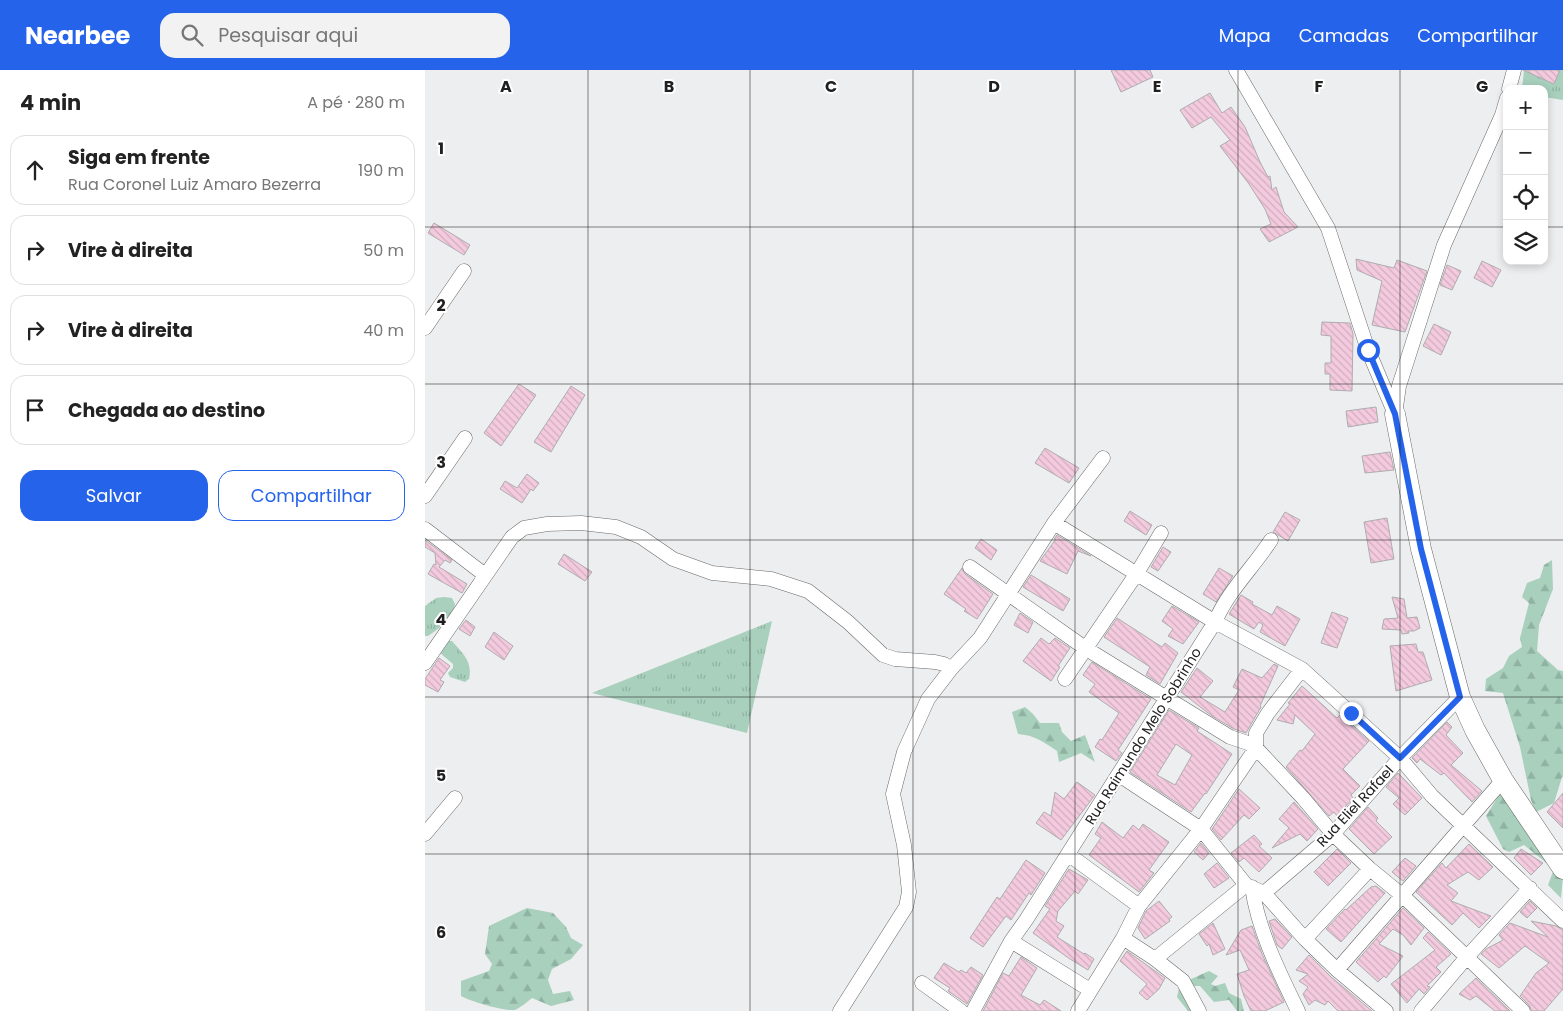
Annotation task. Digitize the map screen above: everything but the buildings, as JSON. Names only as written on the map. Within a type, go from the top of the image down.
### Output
[{"type":"street","points":[[1237,70],[1328,228],[1368,350],[1395,414],[1421,549],[1460,697],[1475,730],[1503,780],[1560,859]]},
{"type":"street","points":[[1510,85],[1514,70]]},
{"type":"street","points":[[1395,414],[1399,386],[1444,245],[1503,112]]},
{"type":"street","points":[[425,328],[464,271]]},
{"type":"street","points":[[425,496],[465,438]]},
{"type":"street","points":[[840,1011],[906,907],[909,892],[904,845],[893,794],[904,752],[928,698],[951,669],[980,638],[1054,523],[1103,458]]},
{"type":"street","points":[[425,663],[512,537],[524,528],[547,524],[581,523],[616,528],[641,537],[673,559],[712,573],[771,579],[808,591],[848,622],[883,655],[895,659],[935,662],[944,664],[951,669]]},
{"type":"street","points":[[1054,523],[1215,622],[1302,668],[1400,758],[1432,796],[1563,921]]},
{"type":"street","points":[[425,529],[485,575]]},
{"type":"street","points":[[1065,679],[1137,573],[1161,533]]},
{"type":"street","name":"Rua Raimundo Melo Sobrinho","points":[[973,1011],[1011,941],[1119,775],[1215,622],[1222,605],[1271,540]]},
{"type":"street","points":[[970,566],[1085,648],[1230,737],[1256,748],[1303,798],[1333,834],[1370,869],[1403,896],[1523,1011]]},
{"type":"street","points":[[1078,1011],[1123,938],[1139,906],[1201,829],[1256,748],[1256,733],[1268,713],[1302,668]]},
{"type":"street","name":"Rua Eliel Rafael","points":[[1155,958],[1333,834],[1400,758],[1460,697]]},
{"type":"street","points":[[1119,775],[1201,829],[1254,888],[1305,939],[1337,970],[1386,1011]]},
{"type":"street","points":[[1337,970],[1503,780]]},
{"type":"street","points":[[425,834],[455,798]]},
{"type":"street","points":[[1068,854],[1139,906]]},
{"type":"street","points":[[1305,939],[1370,869]]},
{"type":"street","points":[[1254,888],[1254,902],[1275,963],[1298,1011]]},
{"type":"street","points":[[1421,1011],[1530,888]]},
{"type":"street","points":[[1123,938],[1155,958],[1183,981],[1199,1011]]},
{"type":"street","points":[[1011,941],[1090,990]]},
{"type":"street","points":[[922,983],[961,1011]]},
{"type":"green space","points":[[1524,70],[1563,70],[1563,100],[1548,98],[1548,85],[1522,85]]},
{"type":"green space","points":[[1552,560],[1553,589],[1539,625],[1537,651],[1558,670],[1563,671],[1563,777],[1554,803],[1536,812],[1531,800],[1520,747],[1503,693],[1485,691],[1486,679],[1503,668],[1509,656],[1522,647],[1520,638],[1529,603],[1522,597],[1527,583],[1540,578],[1544,565]]},
{"type":"green space","points":[[436,598],[452,598],[455,604],[452,614],[441,626],[428,636],[425,636],[425,606]]},
{"type":"green space","points":[[772,621],[747,733],[592,693]]},
{"type":"green space","points":[[445,641],[452,641],[468,662],[470,673],[469,679],[465,682],[450,677],[448,673],[453,668],[453,664],[439,652]]},
{"type":"green space","points":[[1025,707],[1040,723],[1059,723],[1062,732],[1071,741],[1085,735],[1095,762],[1081,753],[1059,762],[1057,751],[1034,737],[1018,734],[1012,712]]},
{"type":"green space","points":[[1501,792],[1563,876],[1561,898],[1548,885],[1554,869],[1524,845],[1509,852],[1503,849],[1486,816]]},
{"type":"green space","points":[[527,908],[553,913],[566,927],[571,938],[583,945],[571,959],[552,969],[548,980],[553,994],[570,991],[574,1000],[551,1006],[532,998],[515,1010],[510,1010],[488,1006],[461,996],[461,981],[489,971],[492,964],[485,954],[489,926]]},
{"type":"green space","points":[[1209,971],[1218,976],[1211,984],[1215,986],[1225,983],[1229,993],[1241,999],[1244,1011],[1237,1011],[1229,1000],[1214,1002],[1200,986],[1193,986],[1193,1011],[1188,1011],[1177,997],[1180,984]]},
{"type":"route","points":[[1351,713],[1400,758],[1460,697],[1421,549],[1395,414],[1368,350]]}]
